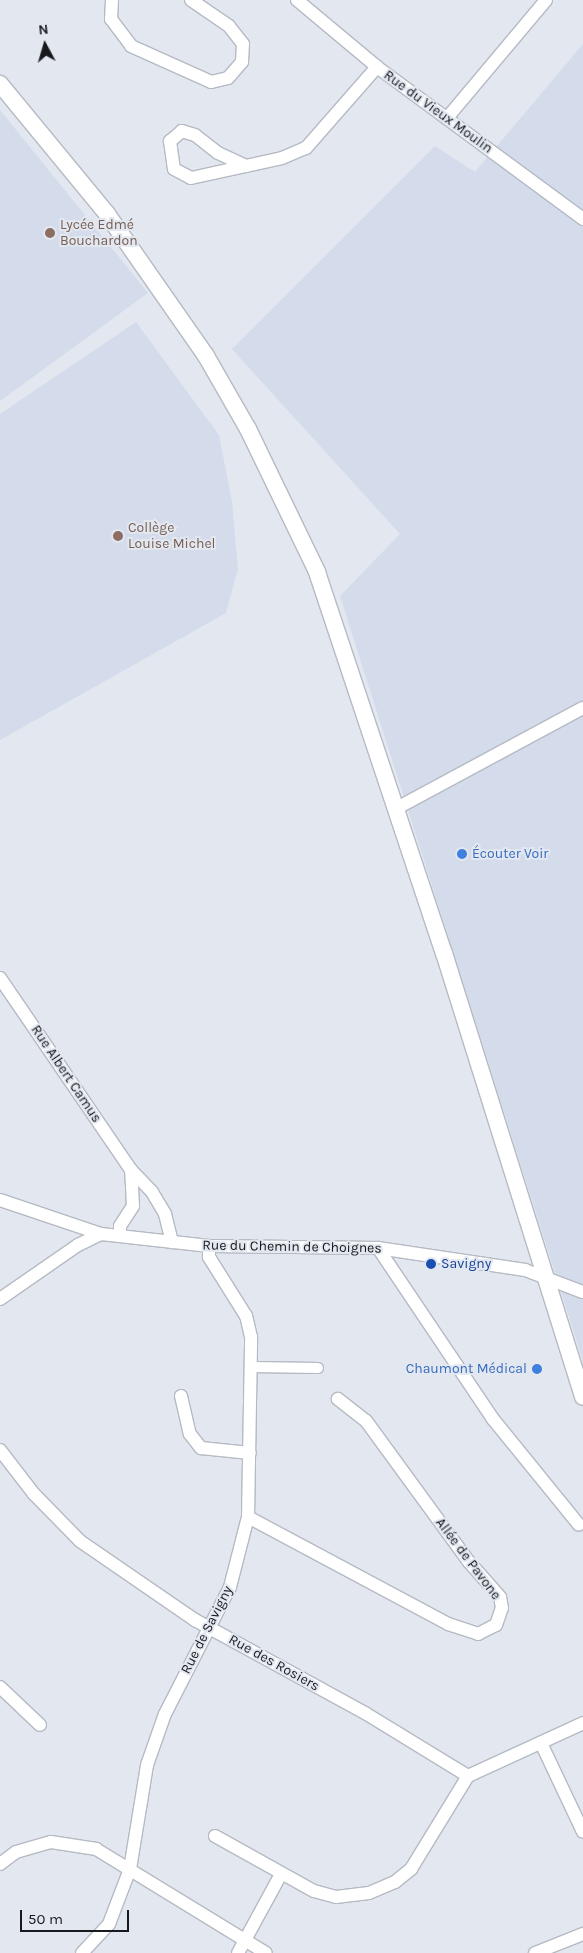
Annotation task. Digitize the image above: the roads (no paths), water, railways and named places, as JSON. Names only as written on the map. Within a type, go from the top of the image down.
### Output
[{"type":"street","points":[[112,0],[111,19],[131,46],[211,82],[228,78],[242,62],[243,44],[229,26],[191,0]]},
{"type":"street","name":"Rue du Vieux Moulin","points":[[297,0],[377,67],[583,219]]},
{"type":"street","points":[[447,118],[546,0]]},
{"type":"street","points":[[246,166],[218,153],[195,135],[182,131],[170,141],[174,169],[192,178],[246,166],[282,158],[306,148],[377,67]]},
{"type":"street","points":[[0,84],[157,280],[248,429],[316,572],[397,808],[583,1397]]},
{"type":"street","points":[[397,808],[583,708]]},
{"type":"street","name":"Rue Albert Camus","points":[[0,978],[130,1170],[165,1214],[172,1242]]},
{"type":"street","points":[[120,1236],[120,1226],[132,1206],[130,1170]]},
{"type":"street","name":"Rue du Chemin de Choignes","points":[[0,1200],[100,1234],[209,1246],[378,1248],[525,1270],[546,1277],[575,1292],[583,1292]]},
{"type":"street","points":[[132,1206],[155,1200]]},
{"type":"street","points":[[0,1299],[78,1245],[100,1234]]},
{"type":"street","name":"Rue de Savigny","points":[[82,1953],[106,1929],[130,1869],[147,1765],[165,1714],[230,1587],[248,1517],[252,1367],[246,1316],[209,1258],[209,1246]]},
{"type":"street","points":[[378,1248],[494,1420],[579,1525]]},
{"type":"street","points":[[252,1367],[318,1368]]},
{"type":"street","points":[[181,1396],[190,1434],[201,1448],[250,1453]]},
{"type":"street","name":"Allée de Pavone","points":[[248,1517],[448,1624],[478,1634],[496,1625],[502,1608],[500,1597],[469,1562],[366,1421],[338,1399]]},
{"type":"street","name":"Rue des Rosiers","points":[[0,1450],[34,1494],[80,1541],[210,1628],[365,1712],[468,1776]]},
{"type":"street","points":[[0,1687],[40,1725]]},
{"type":"street","points":[[215,1836],[314,1891],[336,1896],[384,1889],[415,1863],[468,1776],[583,1722]]},
{"type":"street","points":[[541,1743],[583,1832]]},
{"type":"street","points":[[0,1864],[38,1844],[65,1841],[107,1853],[244,1941],[266,1953]]},
{"type":"street","points":[[238,1953],[281,1874]]},
{"type":"street","points":[[535,1953],[583,1934]]},
{"type":"place","name":"Lycée Edmé Bouchardon","points":[[50,233]]},
{"type":"place","name":"Collège Louise Michel","points":[[118,536]]},
{"type":"place","name":"Écouter Voir","points":[[462,854]]},
{"type":"place","name":"Savigny","points":[[431,1264]]},
{"type":"place","name":"Chaumont Médical","points":[[537,1369]]}]
